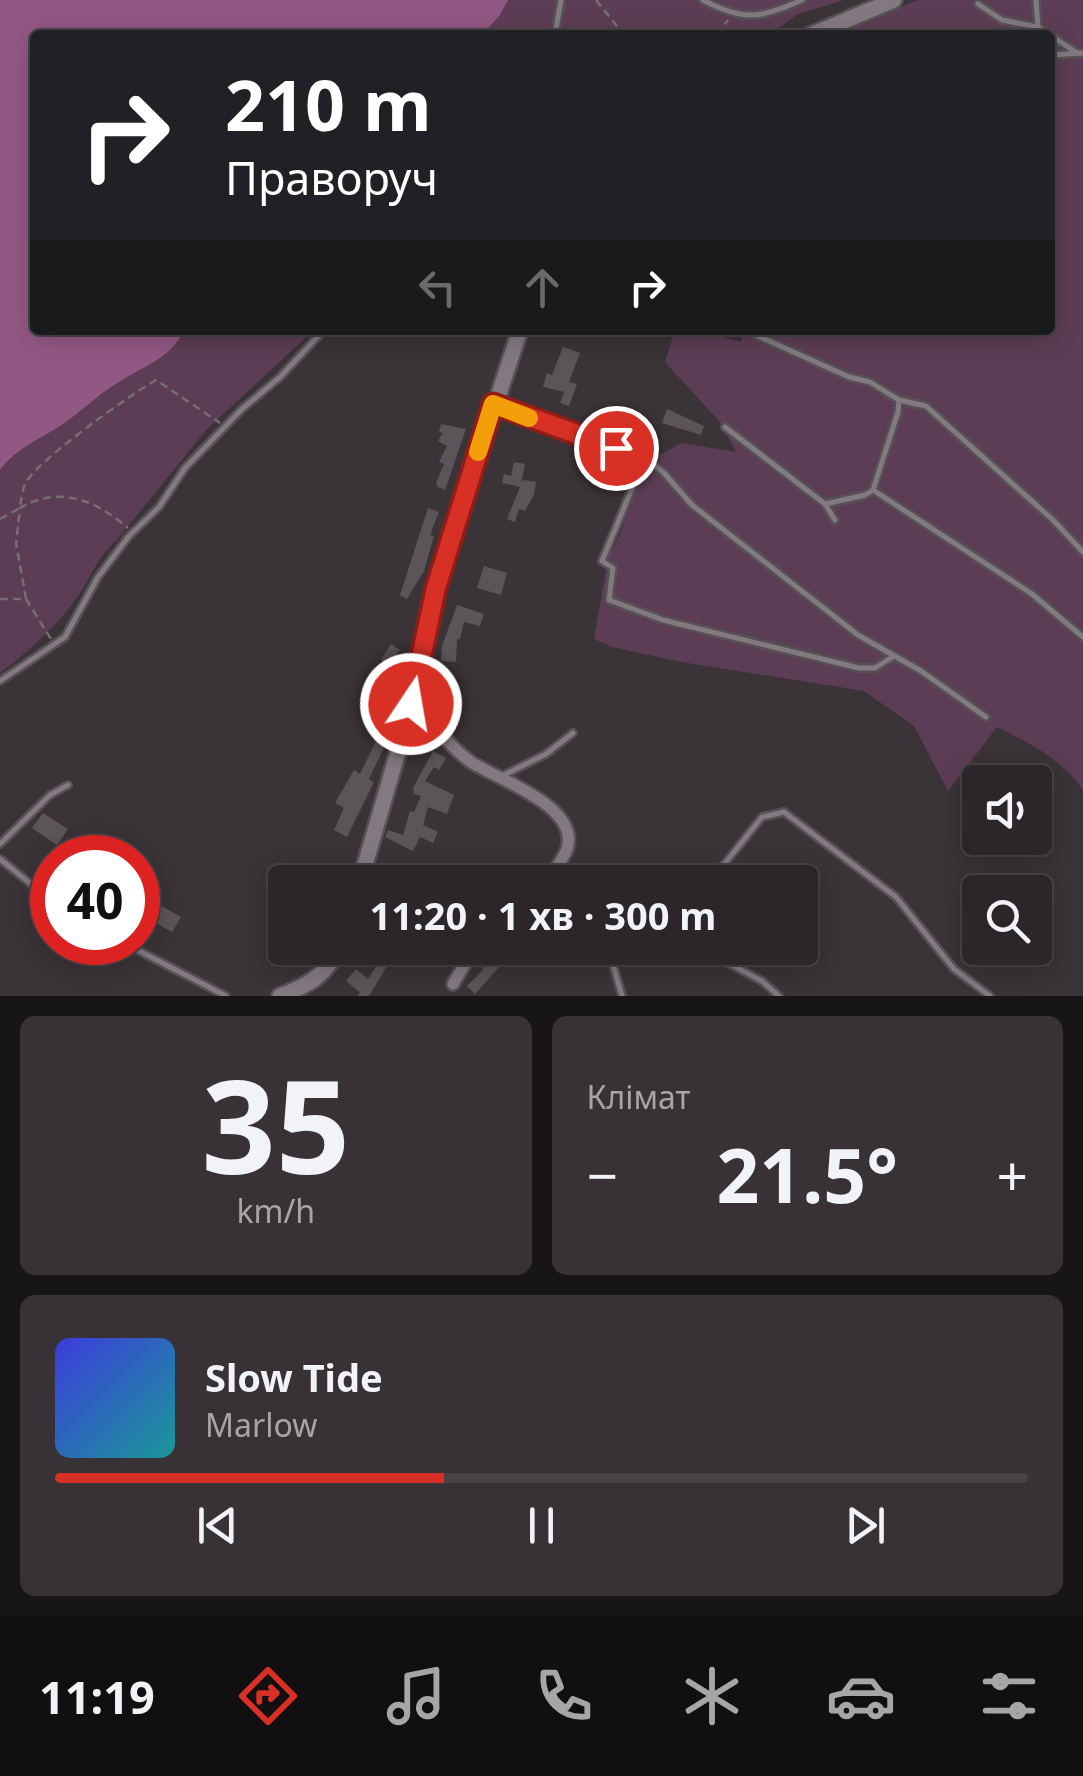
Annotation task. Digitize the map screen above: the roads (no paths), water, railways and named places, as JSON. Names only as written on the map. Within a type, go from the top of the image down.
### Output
[{"type":"street","points":[[823,30],[894,0]]},
{"type":"street","points":[[365,865],[411,704],[436,588],[518,335]]},
{"type":"street","points":[[411,704],[470,762],[501,776],[550,808],[562,821],[567,848],[557,865]]},
{"type":"street","points":[[280,996],[310,985],[330,965]]},
{"type":"street","points":[[453,984],[464,965]]},
{"type":"lane","points":[[556,30],[561,0]]},
{"type":"lane","points":[[703,0],[733,14],[768,14],[802,0]]},
{"type":"lane","points":[[1036,0],[1038,27]]},
{"type":"lane","points":[[978,4],[1002,20],[1043,30]]},
{"type":"lane","points":[[1055,38],[1080,53]]},
{"type":"lane","points":[[1055,55],[1080,53]]},
{"type":"lane","points":[[0,681],[65,637],[98,578],[133,532],[159,507],[185,468],[319,335]]},
{"type":"lane","points":[[756,335],[849,377],[870,382],[898,400],[926,406],[1053,520],[1083,552]]},
{"type":"lane","points":[[825,504],[866,496],[872,490],[898,412],[898,400]]},
{"type":"lane","points":[[493,404],[644,457],[692,505],[858,635],[922,671],[986,717]]},
{"type":"lane","points":[[725,427],[825,504],[835,520]]},
{"type":"lane","points":[[644,457],[602,561],[613,568],[609,600],[663,620],[859,668],[875,668],[894,656]]},
{"type":"lane","points":[[872,490],[1032,594],[1083,637]]},
{"type":"lane","points":[[501,776],[546,754],[572,733]]},
{"type":"lane","points":[[0,844],[50,795],[68,785]]},
{"type":"lane","points":[[724,865],[762,817],[784,812],[896,897],[954,970],[990,996]]},
{"type":"lane","points":[[0,859],[30,884]]},
{"type":"lane","points":[[160,962],[226,996]]},
{"type":"lane","points":[[613,965],[622,996]]},
{"type":"lane","points":[[732,965],[762,981],[779,996]]}]
